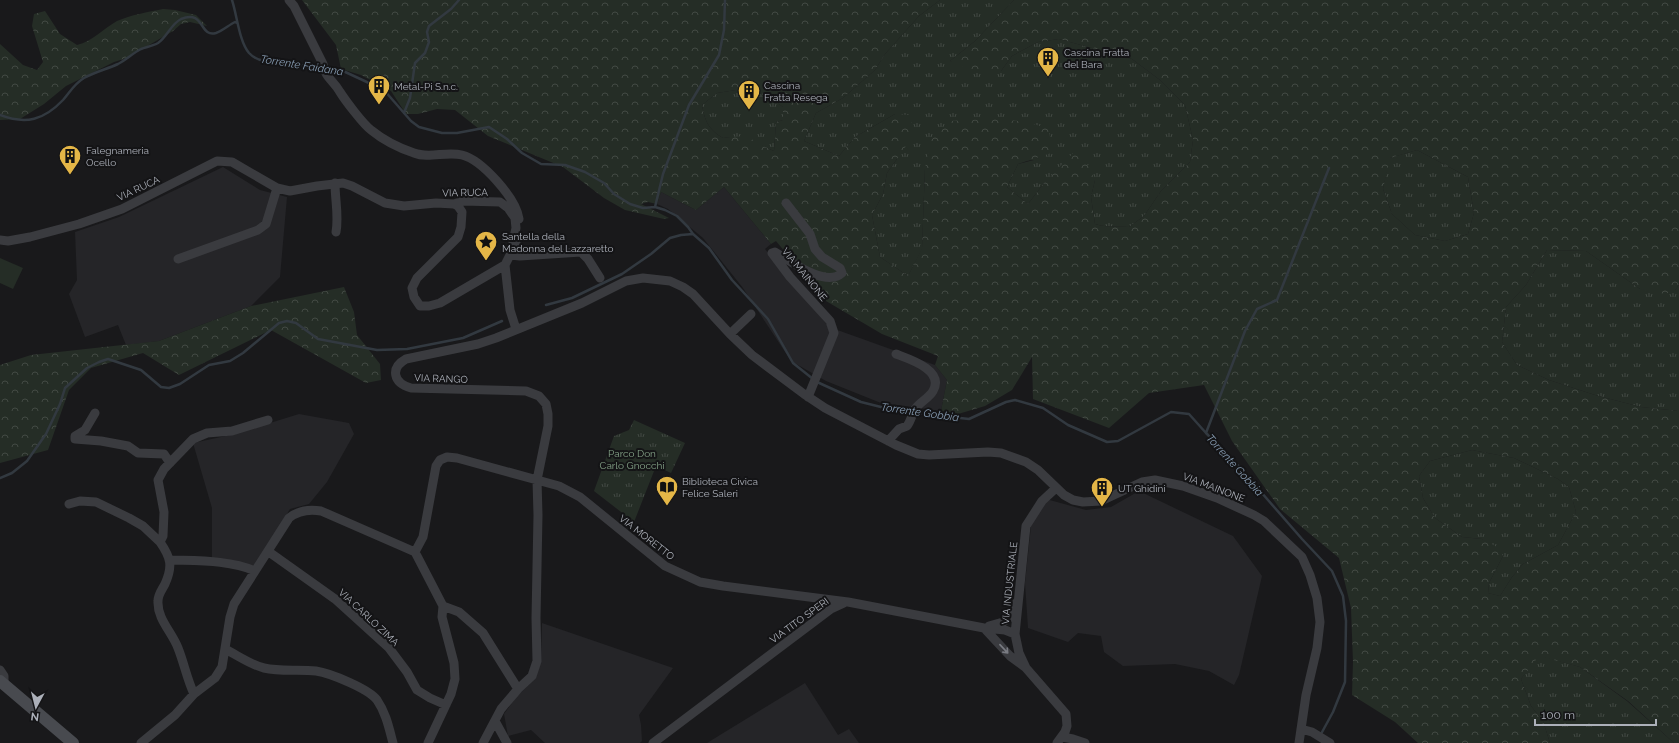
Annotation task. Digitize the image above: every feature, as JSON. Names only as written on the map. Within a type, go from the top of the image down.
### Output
[{"type":"main road","points":[[2,682],[72,743]]},
{"type":"street","points":[[289,0],[294,6],[324,69],[336,84],[346,101],[370,129],[418,154],[463,155],[478,164],[497,179],[519,215],[521,227],[518,240],[505,265],[440,303],[429,306],[420,306],[414,297],[412,288],[417,278],[458,237],[461,227],[462,212],[458,206],[454,204]]},
{"type":"street","name":"VIA RUCA","points":[[0,240],[8,241],[30,237],[79,224],[122,209],[217,161],[232,162],[277,188],[290,191],[335,183],[352,186],[384,203],[404,206],[436,203],[454,204],[463,201],[500,202],[508,208],[515,218],[516,228],[512,252]]},
{"type":"street","points":[[335,183],[338,217],[336,232]]},
{"type":"street","points":[[178,259],[258,230],[266,224],[277,188]]},
{"type":"street","name":"VIA MAINONE","points":[[786,203],[810,234],[815,249],[822,257],[840,268],[842,273],[832,278],[818,276],[792,263],[775,252],[772,253],[790,277],[830,321],[834,333],[810,394]]},
{"type":"street","points":[[512,252],[520,256],[581,252],[588,259],[600,278]]},
{"type":"street","points":[[505,265],[510,310],[516,329]]},
{"type":"street","name":"VIA MAINONE","points":[[516,329],[582,303],[626,281],[643,278],[670,281],[693,294],[730,334],[752,355],[810,394],[825,408],[888,441],[918,454],[1001,453],[1026,462],[1038,470],[1056,488],[1073,500],[1092,502],[1108,499],[1142,482],[1155,480],[1174,484],[1217,498],[1254,515],[1264,521],[1302,557],[1310,575],[1317,598],[1320,622],[1317,648],[1306,695],[1299,743]]},
{"type":"street","points":[[730,334],[751,314]]},
{"type":"street","name":"VIA RANGO","points":[[483,743],[502,709],[518,689],[532,676],[537,661],[537,480],[548,420],[546,404],[539,396],[526,391],[411,388],[402,386],[397,380],[395,371],[399,363],[406,359],[478,344],[516,329]]},
{"type":"street","points":[[888,441],[899,429],[907,426],[912,419],[915,409],[933,390],[934,377],[929,370],[918,362],[896,354]]},
{"type":"street","points":[[95,412],[85,430],[75,436],[76,439],[101,441],[128,446],[138,453],[164,454],[170,463]]},
{"type":"street","points":[[160,542],[163,536],[164,512],[158,480],[164,469],[193,439],[207,433],[232,431],[268,420]]},
{"type":"street","points":[[415,552],[423,537],[436,466],[440,460],[447,457],[457,458],[537,480]]},
{"type":"street","name":"VIA MORETTO","points":[[537,480],[566,488],[580,497],[666,566],[700,582],[848,602]]},
{"type":"street","name":"VIA INDUSTRIALE","points":[[1056,488],[1042,501],[1026,526],[1015,634],[1019,653],[1026,668],[1064,711],[1067,719],[1067,726],[1060,740]]},
{"type":"street","points":[[69,504],[80,501],[96,502],[143,526],[160,542],[170,560],[165,585],[158,596],[158,607],[178,646],[189,685],[194,694]]},
{"type":"street","points":[[141,743],[175,715],[194,694],[215,678],[222,666],[230,617],[234,604],[269,552],[289,518],[296,513],[312,510],[322,511],[415,552],[443,606],[442,617],[454,663],[455,680],[446,705],[428,743]]},
{"type":"street","name":"VIA CARLO ZIMA","points":[[269,552],[335,599],[389,648],[407,672],[417,690],[446,705]]},
{"type":"street","points":[[170,560],[225,563],[246,567],[255,571]]},
{"type":"street","points":[[984,628],[1003,622],[1010,617],[1013,608],[1019,600]]},
{"type":"street","points":[[848,602],[984,628],[1004,635],[1015,634]]},
{"type":"street","name":"VIA TITO SPERI","points":[[653,743],[830,609],[848,602]]},
{"type":"street","points":[[443,606],[459,612],[483,633],[518,689]]},
{"type":"street","points":[[984,628],[1010,656],[1026,668]]},
{"type":"street","points":[[225,649],[263,667],[280,670],[317,671],[344,679],[376,698],[384,712],[393,743]]},
{"type":"street","points":[[0,670],[4,676],[2,682]]},
{"type":"street","points":[[496,721],[505,736],[507,743]]},
{"type":"street","points":[[1301,729],[1312,732],[1327,741]]},
{"type":"street","points":[[1060,740],[1073,739],[1086,743]]},
{"type":"shaded area","points":[[223,167],[260,190],[287,197],[280,277],[251,306],[159,341],[126,345],[118,325],[85,337],[69,294],[77,280],[75,232],[119,217]]},
{"type":"shaded area","points":[[724,187],[771,244],[765,249],[829,327],[935,365],[947,380],[941,411],[881,403],[826,381],[791,361],[743,288],[703,238],[668,209],[657,204],[661,192],[696,210]]},
{"type":"shaded area","points":[[299,414],[349,423],[354,434],[327,482],[309,504],[290,509],[254,567],[212,560],[212,508],[193,443],[235,434]]},
{"type":"shaded area","points":[[1139,491],[1233,536],[1262,576],[1239,675],[1234,685],[1209,671],[1175,664],[1123,666],[1104,652],[1101,636],[1078,633],[1068,642],[1028,628],[1025,583],[1031,526],[1046,499],[1086,510],[1111,507]]},
{"type":"shaded area","points":[[542,623],[673,668],[639,715],[642,741],[640,743],[545,743],[531,730],[508,736],[504,714],[517,696],[535,679],[541,661]]},
{"type":"shaded area","points":[[805,683],[838,735],[849,729],[859,743],[707,743]]},
{"type":"green space","points":[[302,0],[940,0],[919,16],[885,54],[875,70],[843,98],[816,113],[804,141],[839,156],[855,137],[895,114],[908,115],[916,132],[887,173],[883,194],[872,215],[880,257],[908,276],[922,248],[925,168],[931,140],[949,121],[987,119],[1012,120],[1048,129],[1054,152],[1018,164],[1007,187],[1028,204],[1044,183],[1074,152],[1083,156],[1095,180],[1091,197],[1095,224],[1103,226],[1129,227],[1144,216],[1161,191],[1190,162],[1193,140],[1185,105],[1160,80],[1132,59],[1059,39],[1038,42],[1012,56],[1001,71],[973,72],[950,61],[975,41],[1014,0],[1679,0],[1679,285],[1675,290],[1665,294],[1640,289],[1586,251],[1547,250],[1526,285],[1506,307],[1502,342],[1517,365],[1549,380],[1595,395],[1641,407],[1679,411],[1679,743],[1674,743],[1628,701],[1580,667],[1539,656],[1521,679],[1531,706],[1543,721],[1550,743],[1418,743],[1395,722],[1352,695],[1353,662],[1351,608],[1339,558],[1280,509],[1232,441],[1204,385],[1149,393],[1109,428],[1033,399],[1032,357],[1012,390],[985,406],[958,414],[941,411],[947,380],[935,365],[938,356],[882,334],[826,301],[776,241],[771,244],[724,187],[696,210],[661,192],[657,204],[648,202],[641,204],[669,218],[664,219],[625,210],[604,198],[563,167],[488,136],[455,110],[437,109],[418,114],[406,114],[391,91],[361,75],[341,69],[336,45]],"holes":[[[736,90],[750,91],[761,94],[772,99],[783,107],[783,120],[776,122],[774,151],[748,138],[723,138],[708,124],[704,116],[702,105],[717,93]],[[1417,150],[1468,177],[1474,213],[1468,234],[1445,241],[1415,235],[1392,214],[1383,189],[1390,158]],[[1472,450],[1514,458],[1558,479],[1569,487],[1576,512],[1558,545],[1523,564],[1512,577],[1500,596],[1488,593],[1489,583],[1503,556],[1497,547],[1482,539],[1462,537],[1435,518],[1423,498],[1419,476],[1430,461]]]},
{"type":"green space","points":[[940,0],[1014,0],[975,41],[950,61],[1001,71],[1012,56],[1038,42],[1059,39],[1132,59],[1160,80],[1185,105],[1193,140],[1190,162],[1161,191],[1144,216],[1129,227],[1095,224],[1091,197],[1095,180],[1044,183],[1028,204],[1007,187],[1018,164],[1034,160],[925,168],[922,249],[908,276],[880,257],[872,215],[883,194],[887,173],[897,159],[895,114],[855,137],[839,156],[804,141],[816,113],[843,98],[875,70],[885,54],[919,16]]},
{"type":"green space","points":[[163,9],[196,15],[207,26],[190,22],[181,24],[173,31],[127,58],[114,62],[66,86],[44,104],[20,119],[0,120],[0,44],[23,65],[37,70],[43,62],[32,26],[34,14],[45,11],[60,34],[77,45],[93,38],[117,21],[134,15]]},
{"type":"green space","points":[[736,90],[750,91],[761,94],[772,99],[783,107],[783,120],[776,122],[774,151],[745,138],[723,138],[708,124],[704,116],[702,105],[717,93]]},
{"type":"green space","points":[[1417,150],[1468,177],[1474,213],[1468,234],[1445,241],[1415,235],[1392,214],[1383,189],[1389,158]]},
{"type":"green space","points":[[1547,250],[1586,251],[1640,289],[1675,290],[1679,285],[1679,411],[1641,407],[1595,395],[1549,380],[1517,365],[1502,342],[1506,307],[1526,285]]},
{"type":"green space","points":[[0,258],[23,268],[13,289],[0,283]]},
{"type":"green space","points":[[344,287],[354,312],[357,335],[380,364],[381,380],[366,383],[271,330],[179,375],[143,353],[91,368],[69,390],[48,450],[0,463],[0,365],[31,355],[159,341],[251,306]]},
{"type":"green space","name":"Parco Don Carlo Gnocchi","points":[[634,420],[685,443],[671,473],[656,466],[634,522],[594,491],[614,436],[629,430]]},
{"type":"green space","points":[[1472,450],[1514,458],[1558,479],[1569,487],[1576,512],[1558,545],[1523,564],[1512,577],[1500,596],[1488,593],[1489,583],[1503,556],[1482,539],[1462,537],[1435,518],[1423,498],[1419,476],[1430,461]]},
{"type":"green space","points":[[1538,655],[1580,667],[1627,701],[1674,743],[1550,743],[1543,721],[1531,706],[1521,679]]},
{"type":"waterway","name":"Torrente Faidana","points":[[232,0],[243,42],[249,53],[254,57],[259,60],[270,62],[322,68]]},
{"type":"waterway","points":[[404,113],[410,98],[415,63],[425,53],[429,42],[427,32],[429,26],[451,9],[459,0]]},
{"type":"waterway","points":[[655,207],[663,174],[689,105],[719,55],[724,30],[725,0]]},
{"type":"waterway","points":[[0,115],[18,120],[34,119],[42,116],[56,107],[81,80],[118,64],[141,49],[158,43],[174,24],[181,19],[189,17],[194,18],[198,20],[207,32],[211,33],[216,33],[235,22],[237,23]]},
{"type":"waterway","name":"Torrente Faidana","points":[[327,69],[341,70],[384,90],[411,121],[419,127],[442,133],[457,133],[489,127],[507,139],[522,153],[541,164],[565,165],[585,172],[604,183],[614,194],[630,204],[643,208],[655,207],[677,216],[693,234]]},
{"type":"waterway","points":[[1206,433],[1245,331],[1257,309],[1277,300],[1329,168]]},
{"type":"waterway","name":"Torrente Gobbia","points":[[546,305],[572,298],[622,274],[651,254],[670,238],[693,234],[709,248],[732,280],[768,319],[793,363],[813,379]]},
{"type":"waterway","name":"Torrente Gobbia","points":[[0,478],[12,473],[27,461],[46,434],[60,404],[65,388],[87,368],[108,359],[141,370],[161,387],[169,388],[180,384],[209,365],[230,361],[243,353],[279,323],[287,321],[296,323],[318,339],[377,350],[407,349],[463,338],[502,321]]},
{"type":"waterway","name":"Torrente Gobbia","points":[[817,382],[861,402],[911,412]]},
{"type":"waterway","name":"Torrente Gobbia","points":[[915,413],[969,419],[1006,402],[1015,400],[1043,408],[1068,425],[1107,442],[1118,441],[1171,412],[1189,414],[1234,461],[1332,571],[1343,596],[1346,621],[1345,682],[1333,712],[1321,734]]},
{"type":"place","name":"Cascina Fratta del Bara","points":[[1048,78]]},
{"type":"place","name":"Metal-Pi S.n.c.","points":[[379,106]]},
{"type":"place","name":"Cascina Fratta Resega","points":[[749,110]]},
{"type":"place","name":"Falegnameria Ocello","points":[[70,176]]},
{"type":"place","name":"Santella della Madonna del Lazzaretto","points":[[486,262]]},
{"type":"place","name":"Biblioteca Civica Felice Saleri","points":[[667,506]]},
{"type":"place","name":"UT Ghidini","points":[[1102,508]]}]
